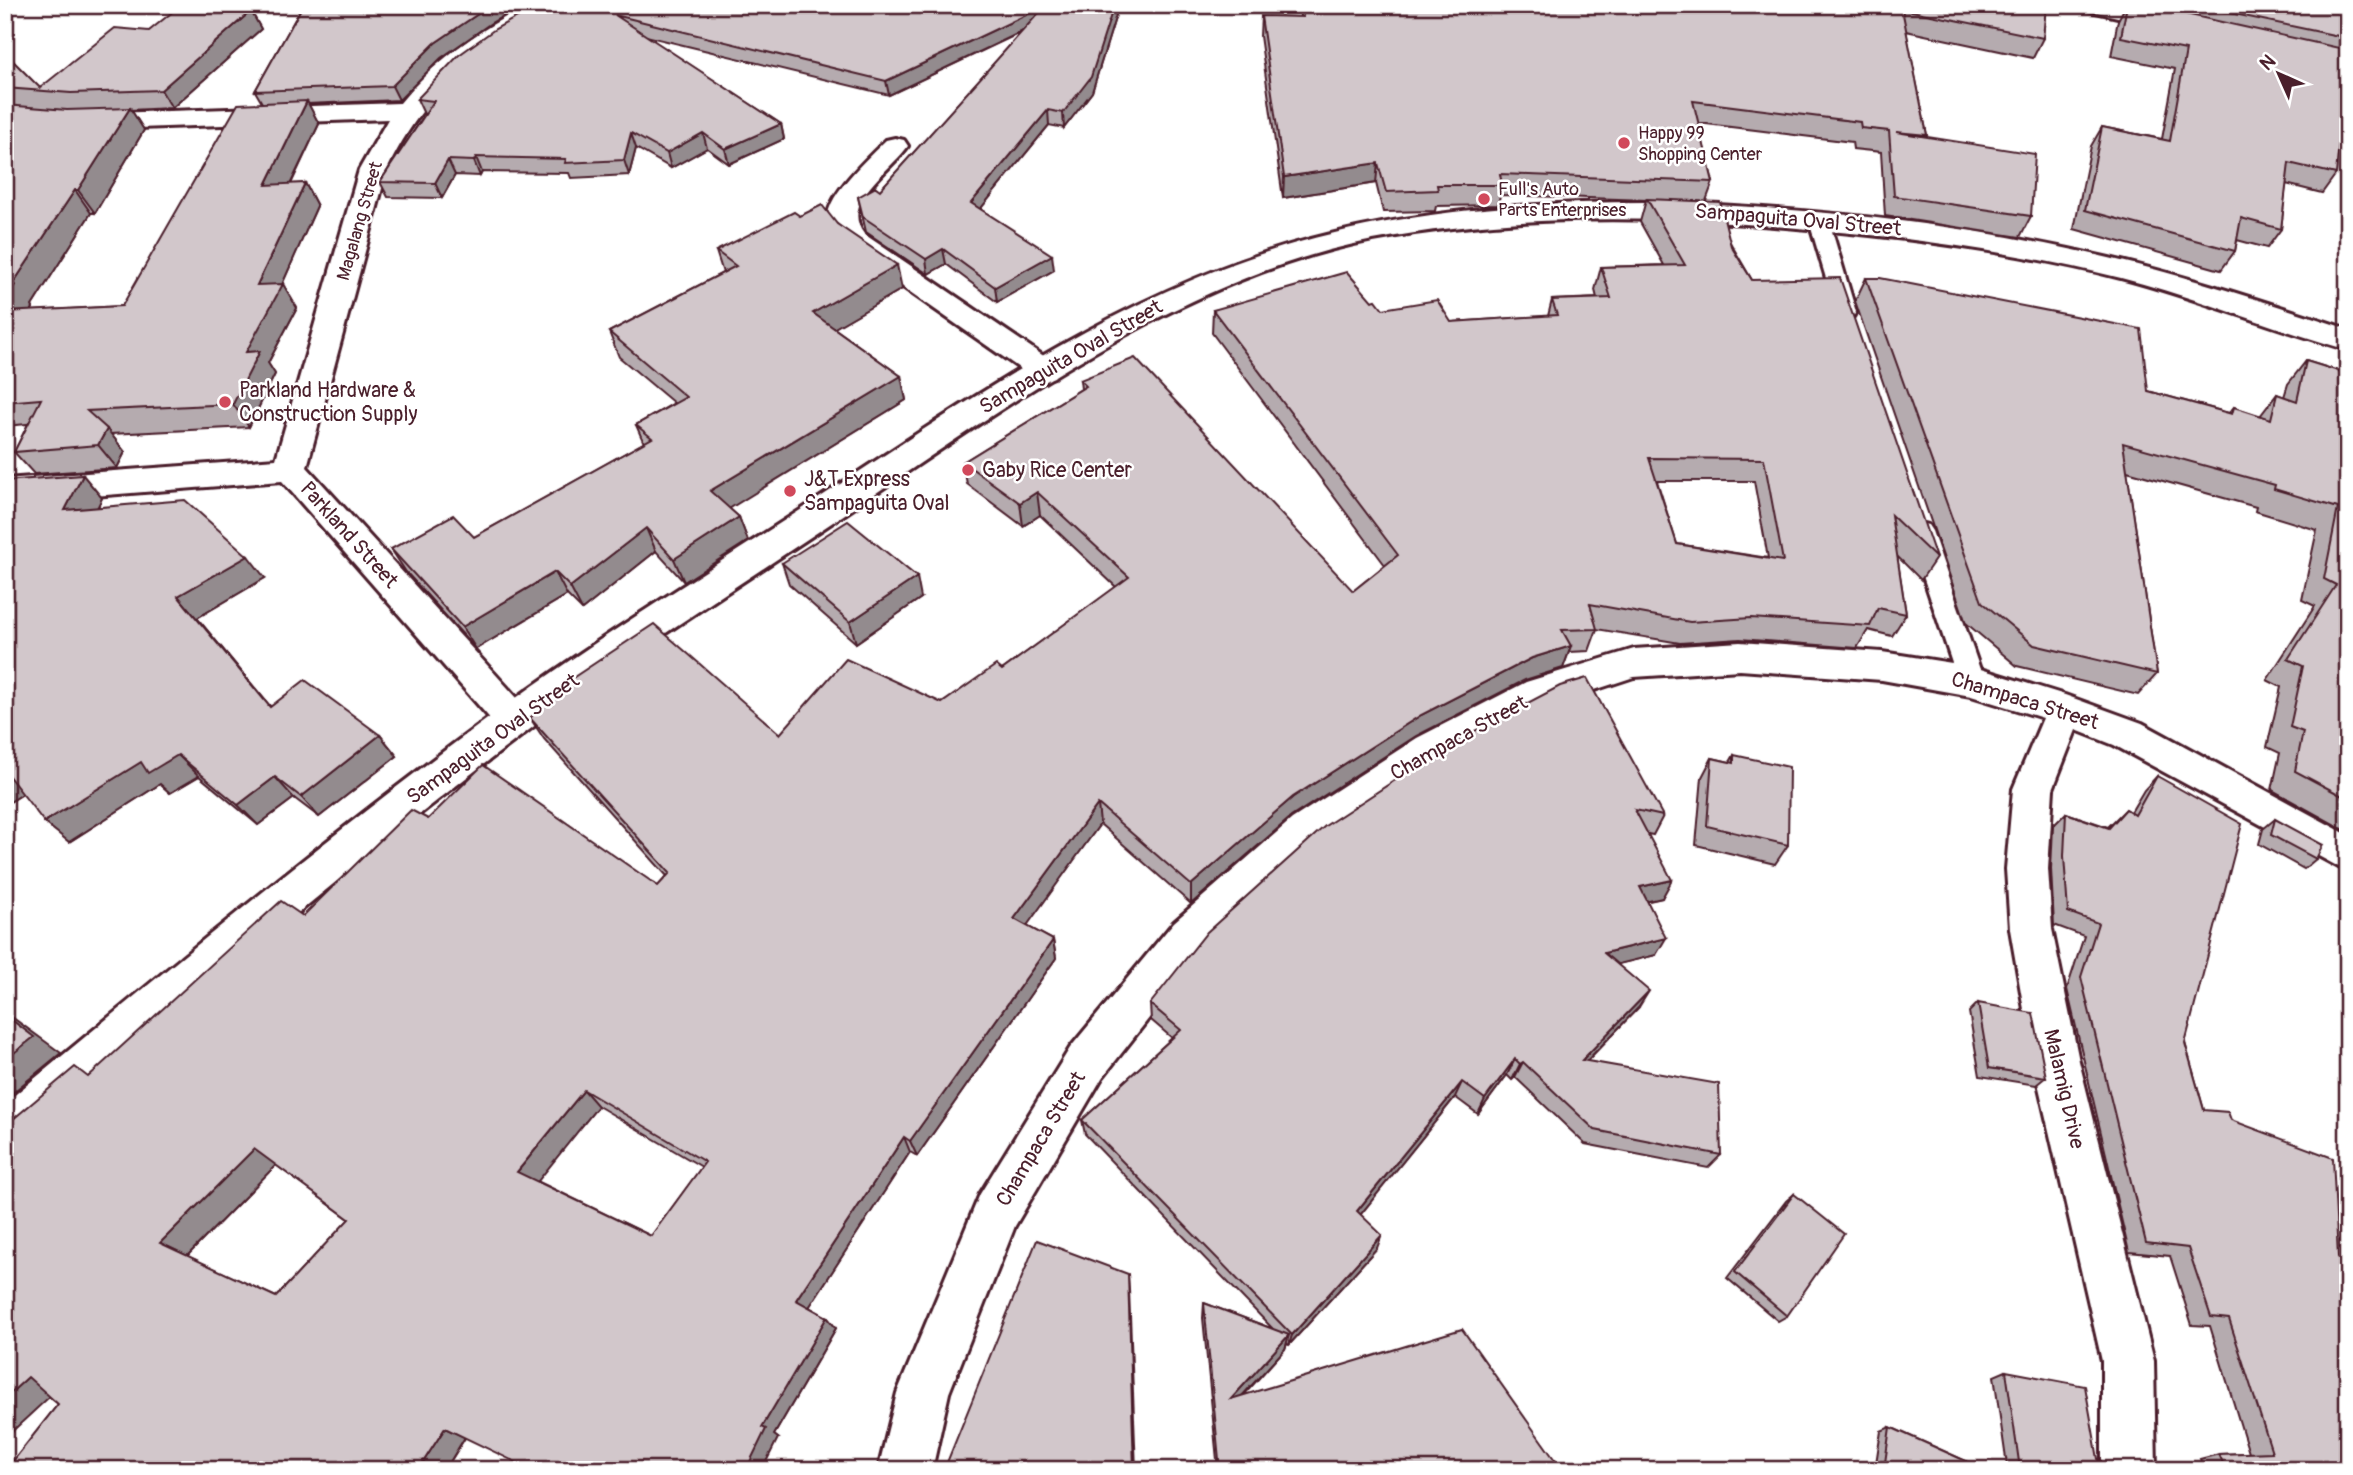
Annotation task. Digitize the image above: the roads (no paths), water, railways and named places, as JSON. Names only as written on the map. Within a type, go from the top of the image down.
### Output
[{"type":"street","name":"Magalang Street","points":[[290,469],[373,170],[403,111],[438,76],[485,39],[547,5]]},
{"type":"street","points":[[2095,5],[2197,28]]},
{"type":"street","points":[[5,116],[25,120],[83,122],[403,111]]},
{"type":"street","points":[[895,146],[855,190],[843,208],[842,223],[854,240],[1043,370]]},
{"type":"street","name":"Sampaguita Oval Street","points":[[5,1133],[342,852],[514,720],[929,441],[1043,370],[1200,286],[1272,259],[1349,236],[1446,221],[1595,209],[1681,211],[1819,221],[1915,230],[2106,266],[2194,289],[2348,340]]},
{"type":"street","name":"Parkland Street","points":[[5,491],[290,469],[514,720]]},
{"type":"street","name":"Champaca Street","points":[[905,1470],[923,1393],[998,1211],[1086,1063],[1189,935],[1307,831],[1432,749],[1527,699],[1634,663],[1740,656],[1882,666],[1971,681],[2065,710],[2128,734],[2348,855]]},
{"type":"street","name":"Malamig Drive","points":[[2065,710],[2033,789],[2027,869],[2031,929],[2056,1061],[2128,1361],[2129,1470]]},
{"type":"lane","points":[[1819,221],[1852,334]]},
{"type":"lane","points":[[1913,510],[1971,681]]},
{"type":"place","name":"Happy 99 Shopping Center","points":[[1624,143]]},
{"type":"place","name":"Full's Auto Parts Enterprises","points":[[1484,199]]},
{"type":"place","name":"Parkland Hardware & Construction Supply","points":[[225,402]]},
{"type":"place","name":"Gaby Rice Center","points":[[968,470]]},
{"type":"place","name":"J&T Express Sampaguita Oval","points":[[790,491]]}]
